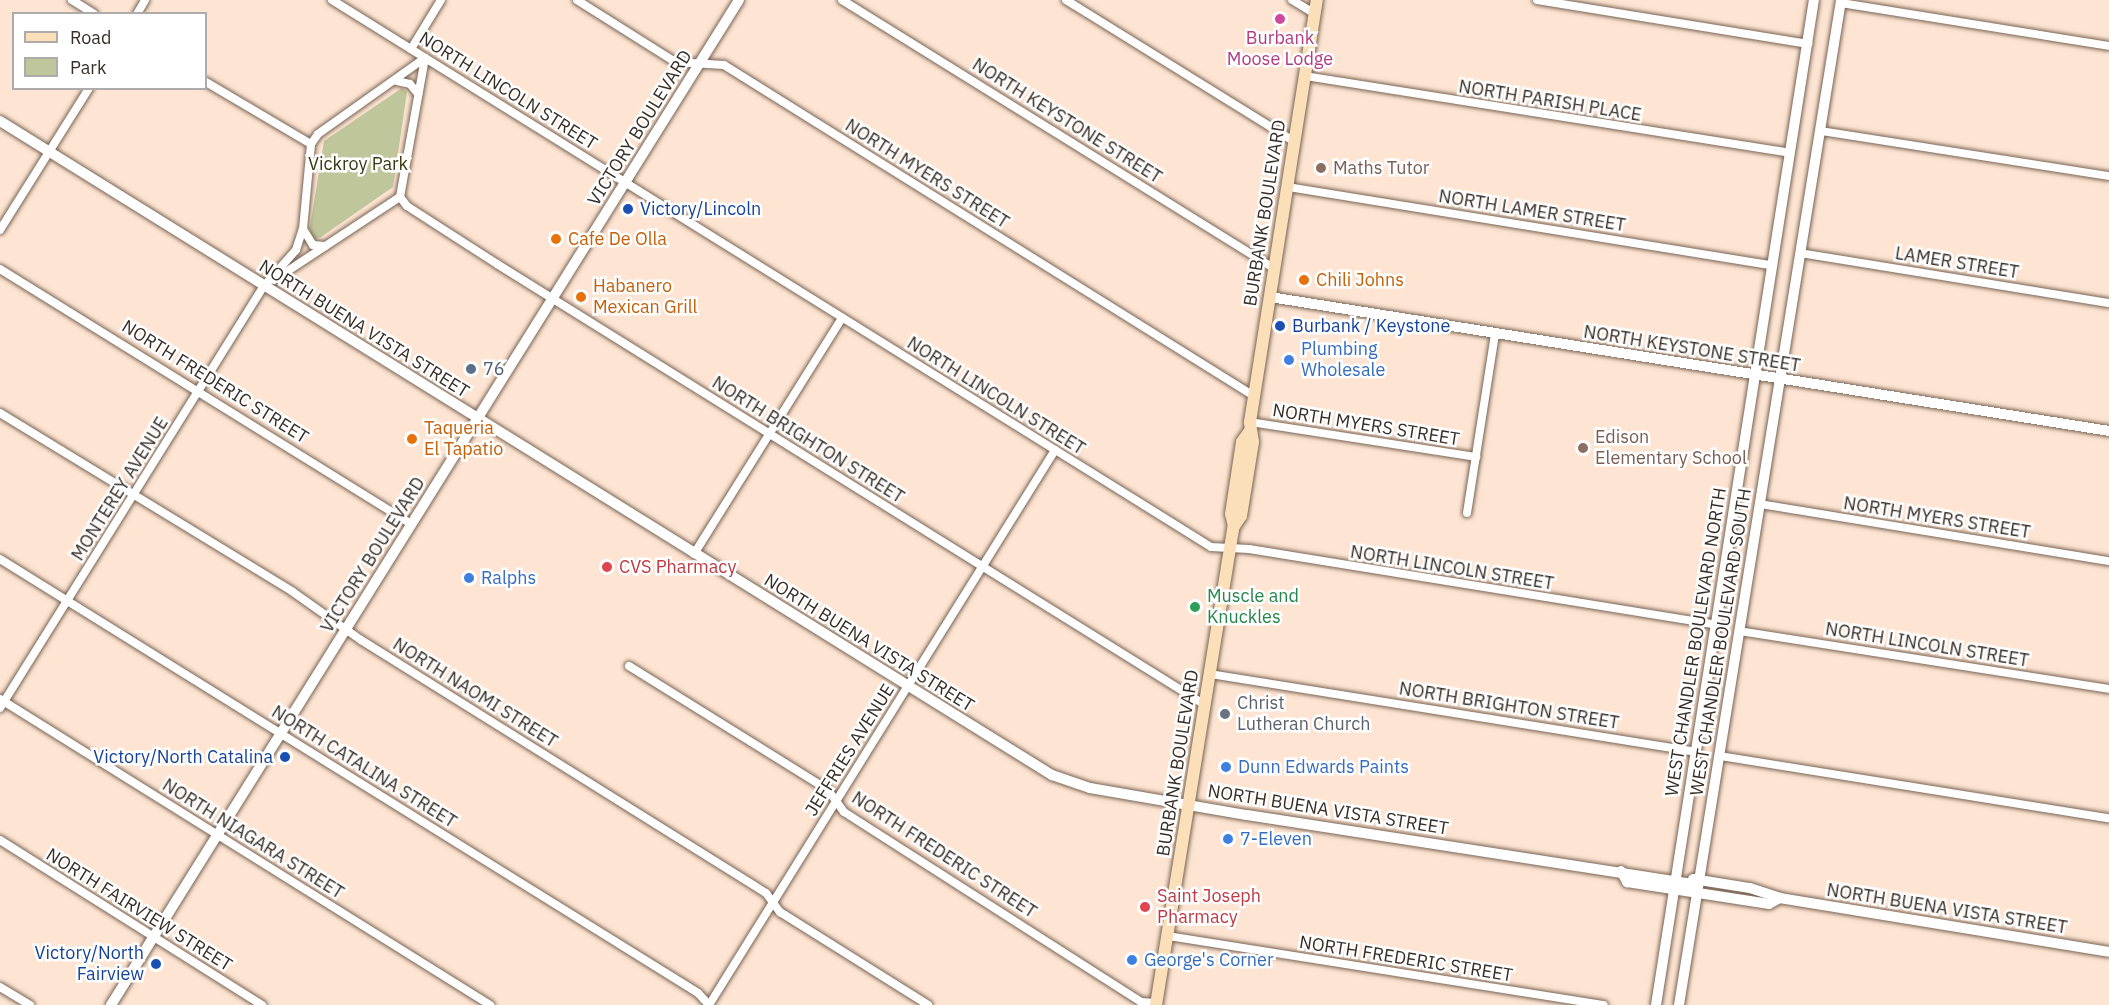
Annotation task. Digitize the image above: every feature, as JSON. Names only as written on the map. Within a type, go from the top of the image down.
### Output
[{"type":"main road","name":"VICTORY BOULEVARD","points":[[111,1005],[739,0]]},
{"type":"main road","name":"BURBANK BOULEVARD","points":[[1156,1004],[1234,526],[1231,514],[1242,442],[1250,427],[1317,0]]},
{"type":"main road","name":"WEST CHANDLER BOULEVARD NORTH","points":[[1656,1005],[1814,0]]},
{"type":"main road","name":"WEST CHANDLER BOULEVARD SOUTH","points":[[1679,1005],[1841,2]]},
{"type":"main road","name":"NORTH BUENA VISTA STREET","points":[[0,121],[1031,764],[1066,780],[1121,794],[1618,871],[1626,868],[1674,882],[1769,904],[1776,897],[2109,952]]},
{"type":"main road","name":"NORTH KEYSTONE STREET","points":[[1270,297],[1495,335],[2109,431]]},
{"type":"street","points":[[72,0],[91,12]]},
{"type":"street","name":"NORTH LINCOLN STREET","points":[[332,0],[1211,547],[1230,548],[1716,625]]},
{"type":"street","points":[[411,49],[441,0]]},
{"type":"street","name":"NORTH MYERS STREET","points":[[576,0],[675,62],[724,64],[1254,396]]},
{"type":"street","name":"NORTH KEYSTONE STREET","points":[[842,0],[1275,269]]},
{"type":"street","points":[[1066,0],[1295,142]]},
{"type":"street","points":[[1292,0],[1315,14]]},
{"type":"street","points":[[1537,0],[1808,44]]},
{"type":"street","points":[[1841,2],[2109,46]]},
{"type":"street","points":[[207,83],[311,144],[318,134],[397,81],[425,58]]},
{"type":"street","points":[[264,286],[400,196],[425,58]]},
{"type":"street","name":"NORTH PARISH PLACE","points":[[1305,76],[1789,153]]},
{"type":"street","points":[[397,81],[410,84],[418,94]]},
{"type":"street","points":[[0,230],[88,90]]},
{"type":"street","points":[[1821,131],[2109,176]]},
{"type":"street","name":"MONTEREY AVENUE","points":[[1,703],[68,601],[264,286],[296,250],[303,229],[311,144]]},
{"type":"street","name":"NORTH LAMER STREET","points":[[1288,187],[1772,265]]},
{"type":"street","name":"NORTH BRIGHTON STREET","points":[[400,196],[407,206],[554,299],[1205,705]]},
{"type":"street","points":[[303,229],[314,245],[325,246]]},
{"type":"street","name":"LAMER STREET","points":[[1800,253],[2109,303]]},
{"type":"street","name":"NORTH FREDERIC STREET","points":[[0,269],[201,390],[412,524]]},
{"type":"street","points":[[694,554],[842,318]]},
{"type":"street","points":[[1467,513],[1495,335]]},
{"type":"street","name":"NORTH NAOMI STREET","points":[[0,413],[135,493],[766,893],[780,912],[928,1005]]},
{"type":"street","name":"NORTH MYERS STREET","points":[[1250,427],[1476,457]]},
{"type":"street","name":"JEFFRIES AVENUE","points":[[709,1005],[1055,450]]},
{"type":"street","name":"NORTH MYERS STREET","points":[[1760,504],[2109,561]]},
{"type":"street","name":"NORTH CATALINA STREET","points":[[0,559],[698,993],[709,1005]]},
{"type":"street","name":"NORTH LINCOLN STREET","points":[[1739,631],[2109,689]]},
{"type":"street","name":"NORTH FREDERIC STREET","points":[[629,666],[828,790],[844,812],[1139,1003],[1156,1004]]},
{"type":"street","name":"NORTH BRIGHTON STREET","points":[[1210,674],[1695,752]]},
{"type":"street","name":"NORTH NIAGARA STREET","points":[[1,703],[218,834],[490,1005]]},
{"type":"street","points":[[1720,756],[2109,818]]},
{"type":"street","name":"NORTH FAIRVIEW STREET","points":[[0,840],[262,1005]]},
{"type":"street","name":"NORTH FREDERIC STREET","points":[[1168,936],[1604,1005]]},
{"type":"street","points":[[0,987],[30,1005]]},
{"type":"green space","name":"Vickroy Park","points":[[402,88],[407,92],[393,187],[321,237],[313,239],[309,233],[324,141]]},
{"type":"place","name":"Burbank Moose Lodge","points":[[1280,19]]},
{"type":"place","name":"Maths Tutor","points":[[1321,168]]},
{"type":"place","name":"Victory/Lincoln","points":[[628,209]]},
{"type":"place","name":"Cafe De Olla","points":[[556,239]]},
{"type":"place","name":"Chili Johns","points":[[1304,280]]},
{"type":"place","name":"Habanero Mexican Grill","points":[[581,297]]},
{"type":"place","name":"Burbank / Keystone","points":[[1280,326]]},
{"type":"place","name":"Plumbing Wholesale","points":[[1289,360]]},
{"type":"place","name":"76","points":[[471,369]]},
{"type":"place","name":"Taqueria El Tapatio","points":[[412,439]]},
{"type":"place","name":"Edison Elementary School","points":[[1583,448]]},
{"type":"place","name":"CVS Pharmacy","points":[[607,567]]},
{"type":"place","name":"Ralphs","points":[[469,578]]},
{"type":"place","name":"Muscle and Knuckles","points":[[1195,607]]},
{"type":"place","name":"Christ Lutheran Church","points":[[1225,714]]},
{"type":"place","name":"Victory/North Catalina","points":[[285,757]]},
{"type":"place","name":"Dunn Edwards Paints","points":[[1226,767]]},
{"type":"place","name":"7-Eleven","points":[[1228,839]]},
{"type":"place","name":"Saint Joseph Pharmacy","points":[[1145,907]]},
{"type":"place","name":"George's Corner","points":[[1132,960]]},
{"type":"place","name":"Victory/North Fairview","points":[[156,964]]}]
